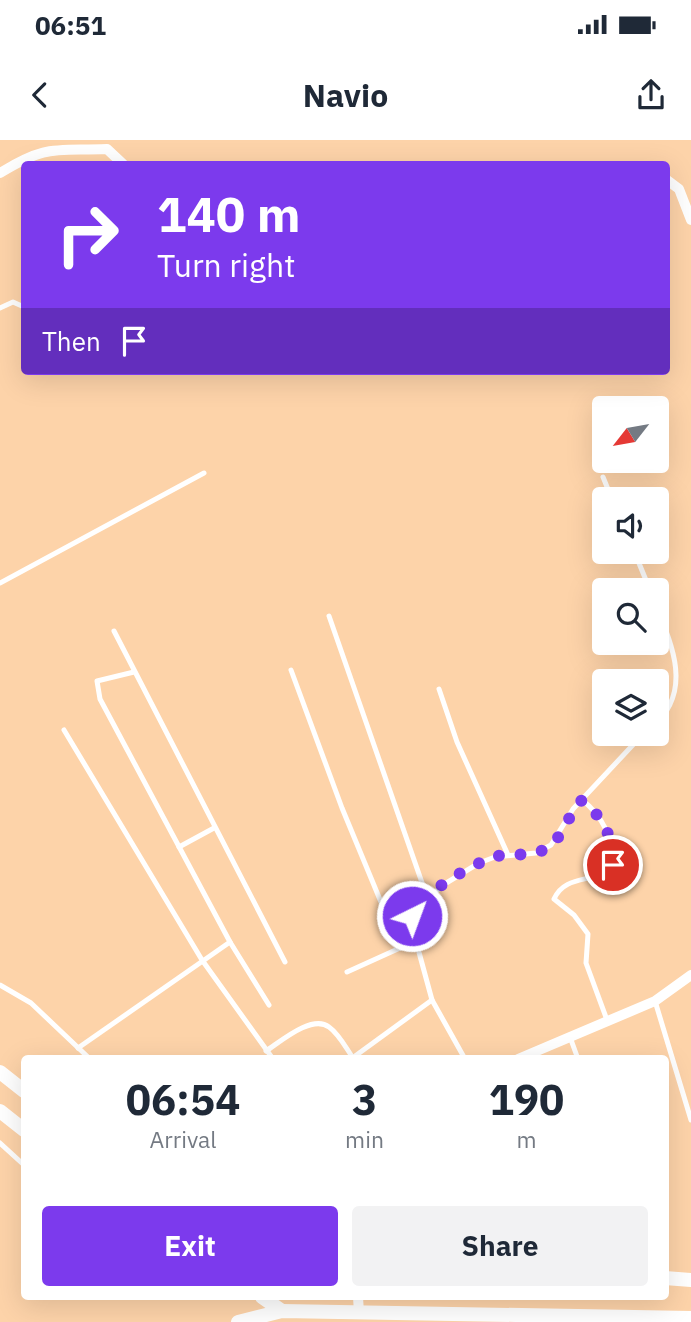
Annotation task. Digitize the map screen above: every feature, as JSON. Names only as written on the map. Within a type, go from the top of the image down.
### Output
[{"type":"street","points":[[0,173],[30,155],[52,149],[107,149],[119,161]]},
{"type":"street","points":[[670,182],[679,189],[691,220]]},
{"type":"street","points":[[527,1055],[655,1001],[691,975]]},
{"type":"street","points":[[0,1072],[21,1089]]},
{"type":"street","points":[[0,1111],[21,1128]]},
{"type":"street","points":[[669,1278],[691,1280]]},
{"type":"street","points":[[266,1300],[282,1311]]},
{"type":"street","points":[[238,1322],[282,1311],[353,1316],[545,1320],[691,1318]]},
{"type":"lane","points":[[0,308],[13,302],[21,306]]},
{"type":"lane","points":[[0,583],[204,473]]},
{"type":"lane","points":[[603,477],[607,487]]},
{"type":"lane","points":[[328,616],[427,897]]},
{"type":"lane","points":[[114,631],[285,962]]},
{"type":"lane","points":[[669,638],[684,676],[676,701],[669,709]]},
{"type":"lane","points":[[291,670],[342,808],[400,948]]},
{"type":"lane","points":[[134,672],[100,678],[96,688],[230,942],[269,1004]]},
{"type":"lane","points":[[439,689],[457,742],[508,855]]},
{"type":"lane","points":[[64,730],[202,960],[270,1055]]},
{"type":"lane","points":[[463,1055],[432,1000],[412,916],[427,897],[479,863],[508,855],[537,853],[551,845],[582,800],[630,746]]},
{"type":"lane","points":[[582,800],[592,809],[608,835],[613,865],[602,874],[569,882],[554,899],[574,915],[588,934],[587,969],[608,1023]]},
{"type":"lane","points":[[179,847],[214,828]]},
{"type":"lane","points":[[78,1048],[230,942]]},
{"type":"lane","points":[[347,972],[400,948],[417,945]]},
{"type":"lane","points":[[0,985],[31,1003],[86,1055]]},
{"type":"lane","points":[[356,1055],[432,1000]]},
{"type":"lane","points":[[655,1001],[691,1121]]},
{"type":"lane","points":[[266,1051],[303,1028],[318,1023],[329,1027],[350,1055]]},
{"type":"lane","points":[[570,1037],[577,1055]]},
{"type":"lane","points":[[0,1143],[21,1162]]},
{"type":"route","points":[[412,916],[420,903],[479,863],[495,857],[544,850],[555,840],[573,809],[582,800],[592,809],[608,835],[614,858],[613,865]]}]
